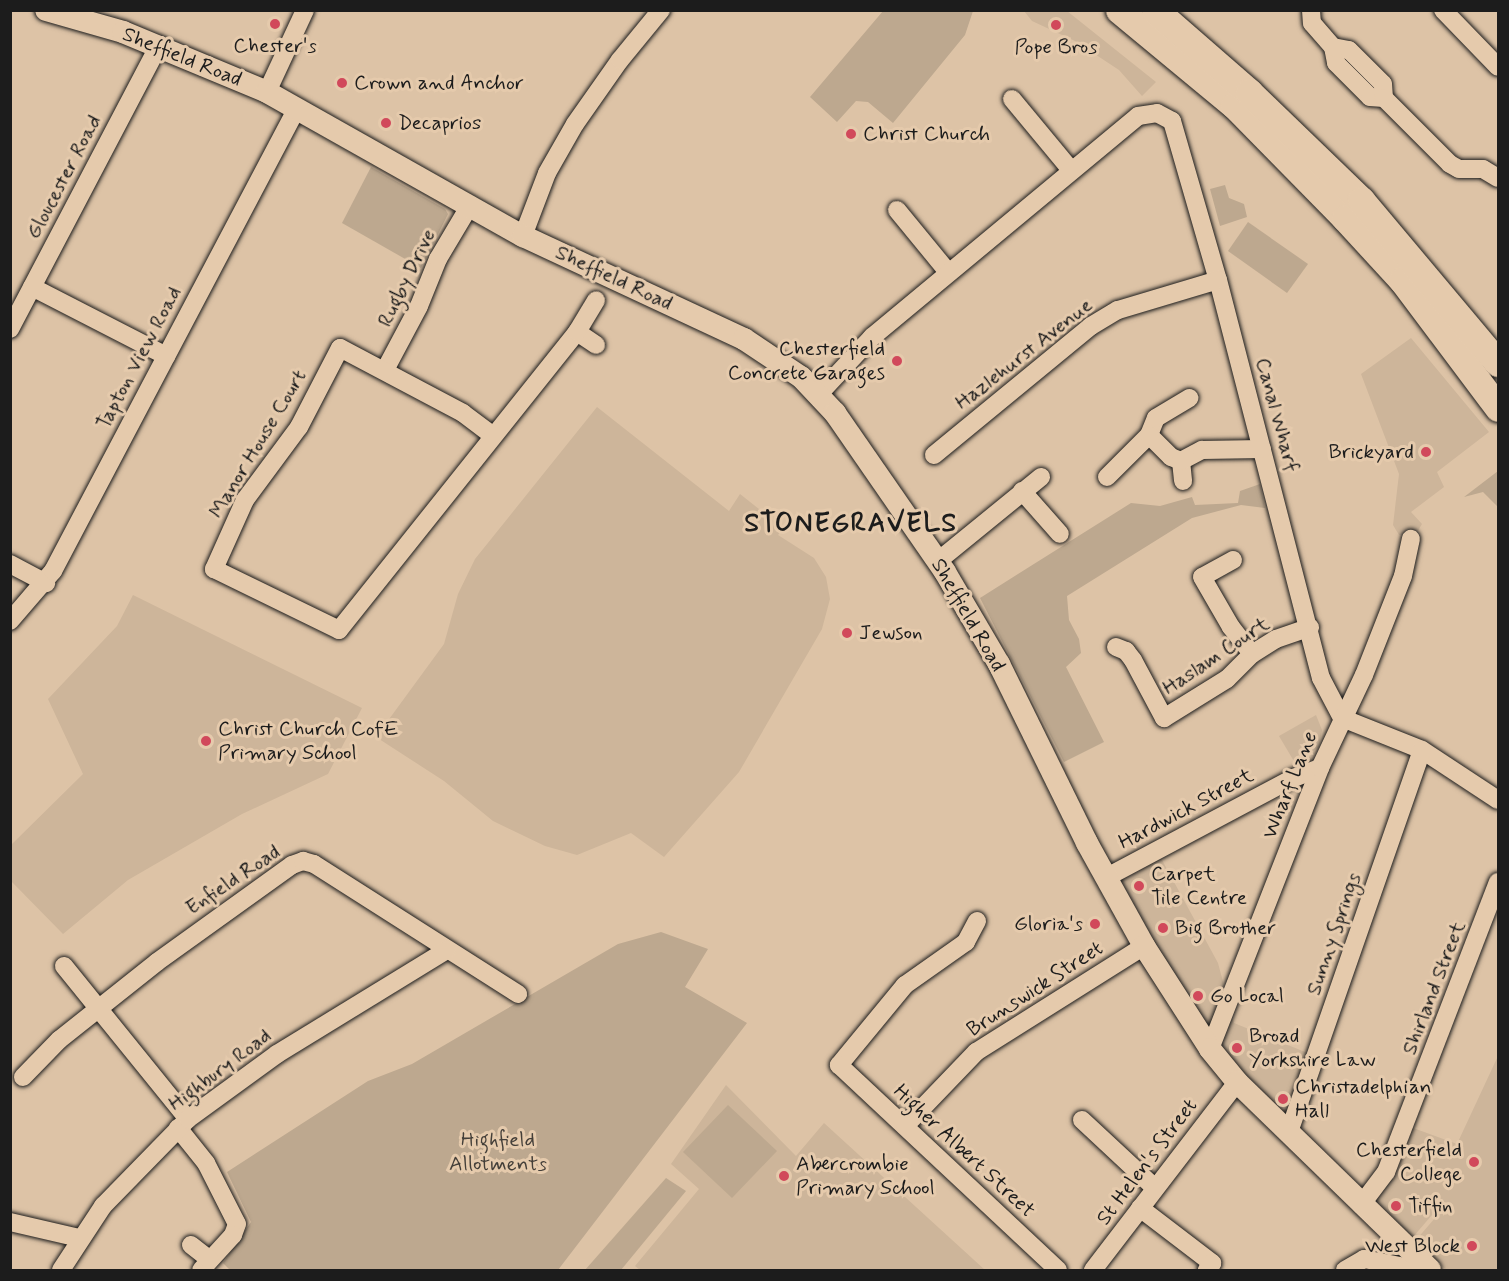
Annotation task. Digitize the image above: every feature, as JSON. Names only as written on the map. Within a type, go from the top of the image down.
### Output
[{"type":"highway","points":[[1119,10],[1234,105],[1345,218],[1402,280],[1498,408]]},
{"type":"highway","points":[[1155,10],[1249,92],[1361,201],[1498,363]]},
{"type":"main road","name":"Sheffield Road","points":[[46,10],[69,14],[159,45],[267,92],[523,236],[744,339],[819,394],[938,561],[999,664],[1144,946],[1210,1049],[1237,1082],[1430,1270]]},
{"type":"street","points":[[267,92],[305,10]]},
{"type":"street","points":[[523,236],[547,173],[575,124],[620,60],[661,10]]},
{"type":"street","points":[[1311,10],[1315,28],[1334,47],[1336,63],[1370,97],[1384,98],[1454,167],[1483,169],[1498,178]]},
{"type":"street","points":[[1443,10],[1498,67]]},
{"type":"street","name":"Gloucester Road","points":[[10,329],[159,45]]},
{"type":"street","points":[[819,394],[872,337],[1071,170],[1012,99]]},
{"type":"street","name":"Tapton View Road","points":[[10,621],[46,583],[297,108]]},
{"type":"street","name":"Canal Wharf","points":[[1071,170],[1138,116],[1157,113],[1172,121],[1218,280],[1310,627],[1321,678],[1342,718]]},
{"type":"street","name":"Rugby Drive","points":[[385,370],[419,306],[438,259],[470,205]]},
{"type":"street","points":[[897,210],[948,272]]},
{"type":"street","name":"Hazlehurst Avenue","points":[[934,455],[1091,326],[1118,310],[1218,280]]},
{"type":"street","points":[[32,287],[166,356]]},
{"type":"street","name":"Manor House Court","points":[[492,435],[464,413],[340,348],[299,427],[244,500],[214,568],[339,630],[492,435],[577,332],[596,300]]},
{"type":"street","points":[[577,332],[596,345]]},
{"type":"street","points":[[1107,477],[1149,435],[1156,418],[1189,398]]},
{"type":"street","points":[[1149,435],[1172,457],[1181,461]]},
{"type":"street","points":[[1181,461],[1202,450],[1262,449]]},
{"type":"street","points":[[1181,461],[1183,481]]},
{"type":"street","points":[[938,561],[1041,477]]},
{"type":"street","points":[[1022,491],[1060,534]]},
{"type":"street","name":"Wharf Lane","points":[[1210,1049],[1320,768],[1364,675],[1403,576],[1411,538]]},
{"type":"street","points":[[1233,560],[1202,577],[1252,654]]},
{"type":"street","points":[[10,564],[46,583]]},
{"type":"street","name":"Haslam Court","points":[[1116,647],[1126,651],[1133,660],[1164,718],[1227,679],[1252,654],[1276,639],[1310,627]]},
{"type":"street","points":[[1342,718],[1422,750],[1498,800]]},
{"type":"street","name":"Sunny Springs","points":[[1289,1132],[1422,750]]},
{"type":"street","name":"Hardwick Street","points":[[1107,877],[1291,779],[1320,768]]},
{"type":"street","name":"Enfield Road","points":[[23,1077],[99,1007],[213,920],[303,861],[315,864],[518,994]]},
{"type":"street","name":"Shirland Street","points":[[1361,1205],[1386,1172],[1498,882]]},
{"type":"street","name":"Higher Albert Street","points":[[977,921],[966,942],[905,985],[839,1065],[1058,1270]]},
{"type":"street","name":"Brunswick Street","points":[[905,1126],[976,1052],[1144,946]]},
{"type":"street","name":"Highbury Road","points":[[61,1270],[79,1238],[103,1206],[183,1124],[277,1054],[447,950]]},
{"type":"street","points":[[64,966],[99,1007],[183,1124],[237,1224],[233,1235],[206,1265],[191,1245]]},
{"type":"street","name":"St Helen's Street","points":[[1093,1270],[1237,1082]]},
{"type":"street","points":[[1082,1120],[1155,1188]]},
{"type":"street","points":[[1140,1208],[1212,1263],[1207,1270]]},
{"type":"street","points":[[10,1222],[79,1238]]},
{"type":"street","points":[[1345,1270],[1364,1259],[1421,1270]]},
{"type":"shaded area","points":[[1024,11],[1067,11],[1156,82],[1142,96],[1119,70],[1075,41],[1032,21]]},
{"type":"shaded area","name":"Brickyard","points":[[1411,338],[1489,432],[1437,472],[1444,487],[1411,512],[1422,524],[1416,534],[1399,535],[1393,525],[1399,474],[1361,374]]},
{"type":"shaded area","points":[[597,407],[729,511],[740,494],[783,528],[778,535],[814,558],[826,577],[830,599],[822,629],[739,772],[664,857],[631,833],[577,855],[545,846],[493,821],[444,781],[376,737],[444,644],[458,594],[475,559]]},
{"type":"shaded area","name":"Christ Church CofE Primary School","points":[[133,595],[362,708],[328,774],[242,814],[128,880],[63,934],[11,881],[11,845],[83,774],[48,699],[117,626]]},
{"type":"shaded area","points":[[1316,715],[1322,730],[1319,747],[1295,763],[1279,736]]},
{"type":"shaded area","points":[[1161,858],[1218,963],[1234,1023],[1310,1054],[1296,1096],[1283,1120],[1242,1079],[1119,887],[1121,880]]},
{"type":"shaded area","name":"Chesterfield College","points":[[1498,1056],[1498,1270],[1446,1270],[1416,1240],[1435,1218],[1434,1199],[1432,1215],[1413,1237],[1368,1197],[1405,1125],[1457,1144]]},
{"type":"shaded area","name":"Abercrombie Primary School","points":[[726,1085],[796,1156],[824,1123],[985,1270],[640,1270],[635,1266],[699,1189],[671,1164]]},
{"type":"green space","points":[[883,11],[973,11],[965,35],[893,123],[868,102],[856,101],[837,122],[810,97]]},
{"type":"green space","points":[[371,167],[445,209],[448,214],[421,268],[342,223]]},
{"type":"green space","points":[[1225,185],[1229,198],[1244,204],[1247,217],[1220,226],[1210,189]]},
{"type":"green space","points":[[1248,222],[1308,264],[1287,293],[1228,251]]},
{"type":"green space","points":[[1498,471],[1498,507],[1483,492],[1464,497]]},
{"type":"green space","points":[[1260,484],[1265,508],[1241,505],[1192,518],[1067,596],[1069,620],[1079,639],[1081,653],[1066,667],[1104,742],[1064,762],[980,598],[1131,503],[1160,506],[1192,497],[1195,505],[1238,503],[1240,491]]},
{"type":"green space","name":"Highfield Allotments","points":[[661,932],[708,949],[685,987],[747,1023],[558,1270],[230,1270],[223,1263],[251,1222],[227,1172],[368,1081],[412,1064],[618,944]]},
{"type":"green space","points":[[728,1105],[777,1151],[732,1198],[683,1152]]},
{"type":"green space","points":[[666,1178],[686,1191],[621,1270],[585,1270]]},
{"type":"place","name":"Chester's","points":[[275,24]]},
{"type":"place","name":"Pope Bros","points":[[1056,25]]},
{"type":"place","name":"Crown and Anchor","points":[[342,83]]},
{"type":"place","name":"Decaprios","points":[[386,123]]},
{"type":"place","name":"Christ Church","points":[[851,134]]},
{"type":"place","name":"Chesterfield Concrete Garages","points":[[897,361]]},
{"type":"place","name":"Brickyard","points":[[1426,452]]},
{"type":"place","name":"Jewson","points":[[847,633]]},
{"type":"place","name":"Christ Church CofE Primary School","points":[[206,741]]},
{"type":"place","name":"Carpet Tile Centre","points":[[1139,886]]},
{"type":"place","name":"Gloria's","points":[[1095,924]]},
{"type":"place","name":"Big Brother","points":[[1163,928]]},
{"type":"place","name":"Go Local","points":[[1198,996]]},
{"type":"place","name":"Broad Yorkshire Law","points":[[1237,1048]]},
{"type":"place","name":"Christadelphian Hall","points":[[1283,1099]]},
{"type":"place","name":"Chesterfield College","points":[[1474,1162]]},
{"type":"place","name":"Abercrombie Primary School","points":[[784,1176]]},
{"type":"place","name":"Tiffin","points":[[1396,1206]]},
{"type":"place","name":"West Block","points":[[1472,1246]]},
{"type":"district","name":"STONEGRAVELS","points":[[851,524]]}]
